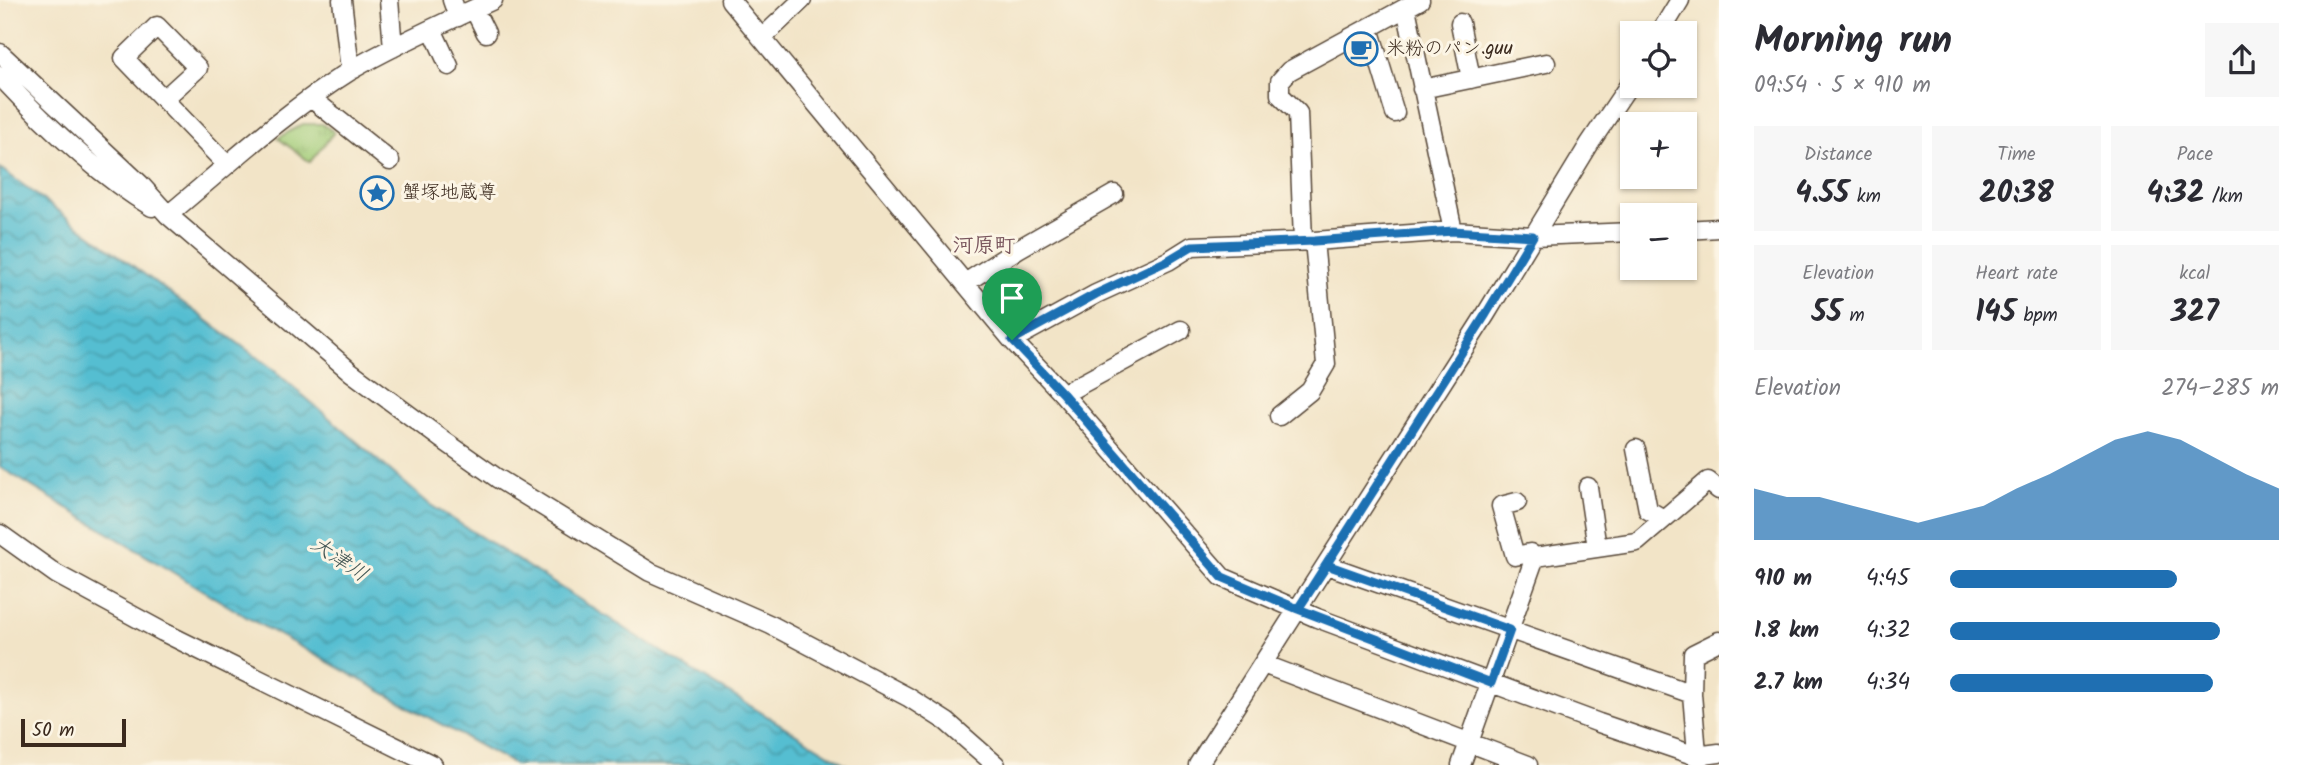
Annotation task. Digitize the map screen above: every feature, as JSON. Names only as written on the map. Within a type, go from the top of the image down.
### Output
[{"type":"street","points":[[342,0],[349,61],[354,69]]},
{"type":"street","points":[[388,0],[393,48]]},
{"type":"street","points":[[167,215],[262,134],[354,69],[432,29],[462,9],[493,0]]},
{"type":"street","points":[[730,0],[1012,340],[1063,394],[1222,577],[1298,609],[1696,762],[1719,753]]},
{"type":"street","points":[[763,37],[800,0]]},
{"type":"street","points":[[1667,21],[1680,0]]},
{"type":"street","points":[[1279,416],[1310,391],[1326,364],[1308,241],[1298,113],[1280,96],[1280,81],[1289,71],[1413,4],[1422,89],[1453,231]]},
{"type":"street","points":[[462,9],[486,33]]},
{"type":"street","points":[[1460,23],[1471,79]]},
{"type":"street","points":[[1369,27],[1395,113]]},
{"type":"street","points":[[432,29],[449,66]]},
{"type":"street","points":[[0,53],[140,184],[167,215],[369,386],[497,478],[650,572],[771,625],[908,696],[947,722],[996,765]]},
{"type":"street","points":[[1422,89],[1546,63]]},
{"type":"street","points":[[0,76],[46,122],[107,175],[134,196],[167,215]]},
{"type":"street","points":[[311,98],[390,161]]},
{"type":"street","points":[[1198,765],[1621,98]]},
{"type":"street","points":[[164,99],[227,165]]},
{"type":"street","points":[[965,283],[1114,194]]},
{"type":"street","points":[[1697,229],[1719,228]]},
{"type":"street","points":[[1012,340],[1192,246],[1453,231],[1533,236],[1620,233]]},
{"type":"street","points":[[1063,394],[1181,330]]},
{"type":"street","points":[[1636,449],[1648,510],[1662,518]]},
{"type":"street","points":[[1517,502],[1501,506],[1515,556],[1530,553],[1535,557],[1637,542],[1708,481],[1719,490]]},
{"type":"street","points":[[1588,487],[1597,548]]},
{"type":"street","points":[[0,534],[56,574],[163,632],[433,765]]},
{"type":"street","points":[[1461,765],[1535,557]]},
{"type":"street","points":[[1327,565],[1692,694]]},
{"type":"street","points":[[1696,762],[1692,694],[1693,654],[1719,641]]},
{"type":"street","points":[[1263,664],[1528,765]]},
{"type":"green space","points":[[303,124],[322,124],[334,132],[310,162],[278,138]]},
{"type":"water","name":"大津川","points":[[0,168],[269,366],[429,504],[670,657],[847,765],[515,765],[248,618],[0,467]]},
{"type":"place","name":"米粉のパン.guu","points":[[1361,49]]},
{"type":"place","name":"蟹塚地蔵尊","points":[[377,193]]},
{"type":"district","name":"河原町","points":[[984,246]]},
{"type":"route","points":[[1012,340],[1063,394],[1222,577],[1298,609],[1327,565],[1510,630],[1491,683],[1298,609],[1533,236],[1453,231],[1192,246],[1012,340]]}]
